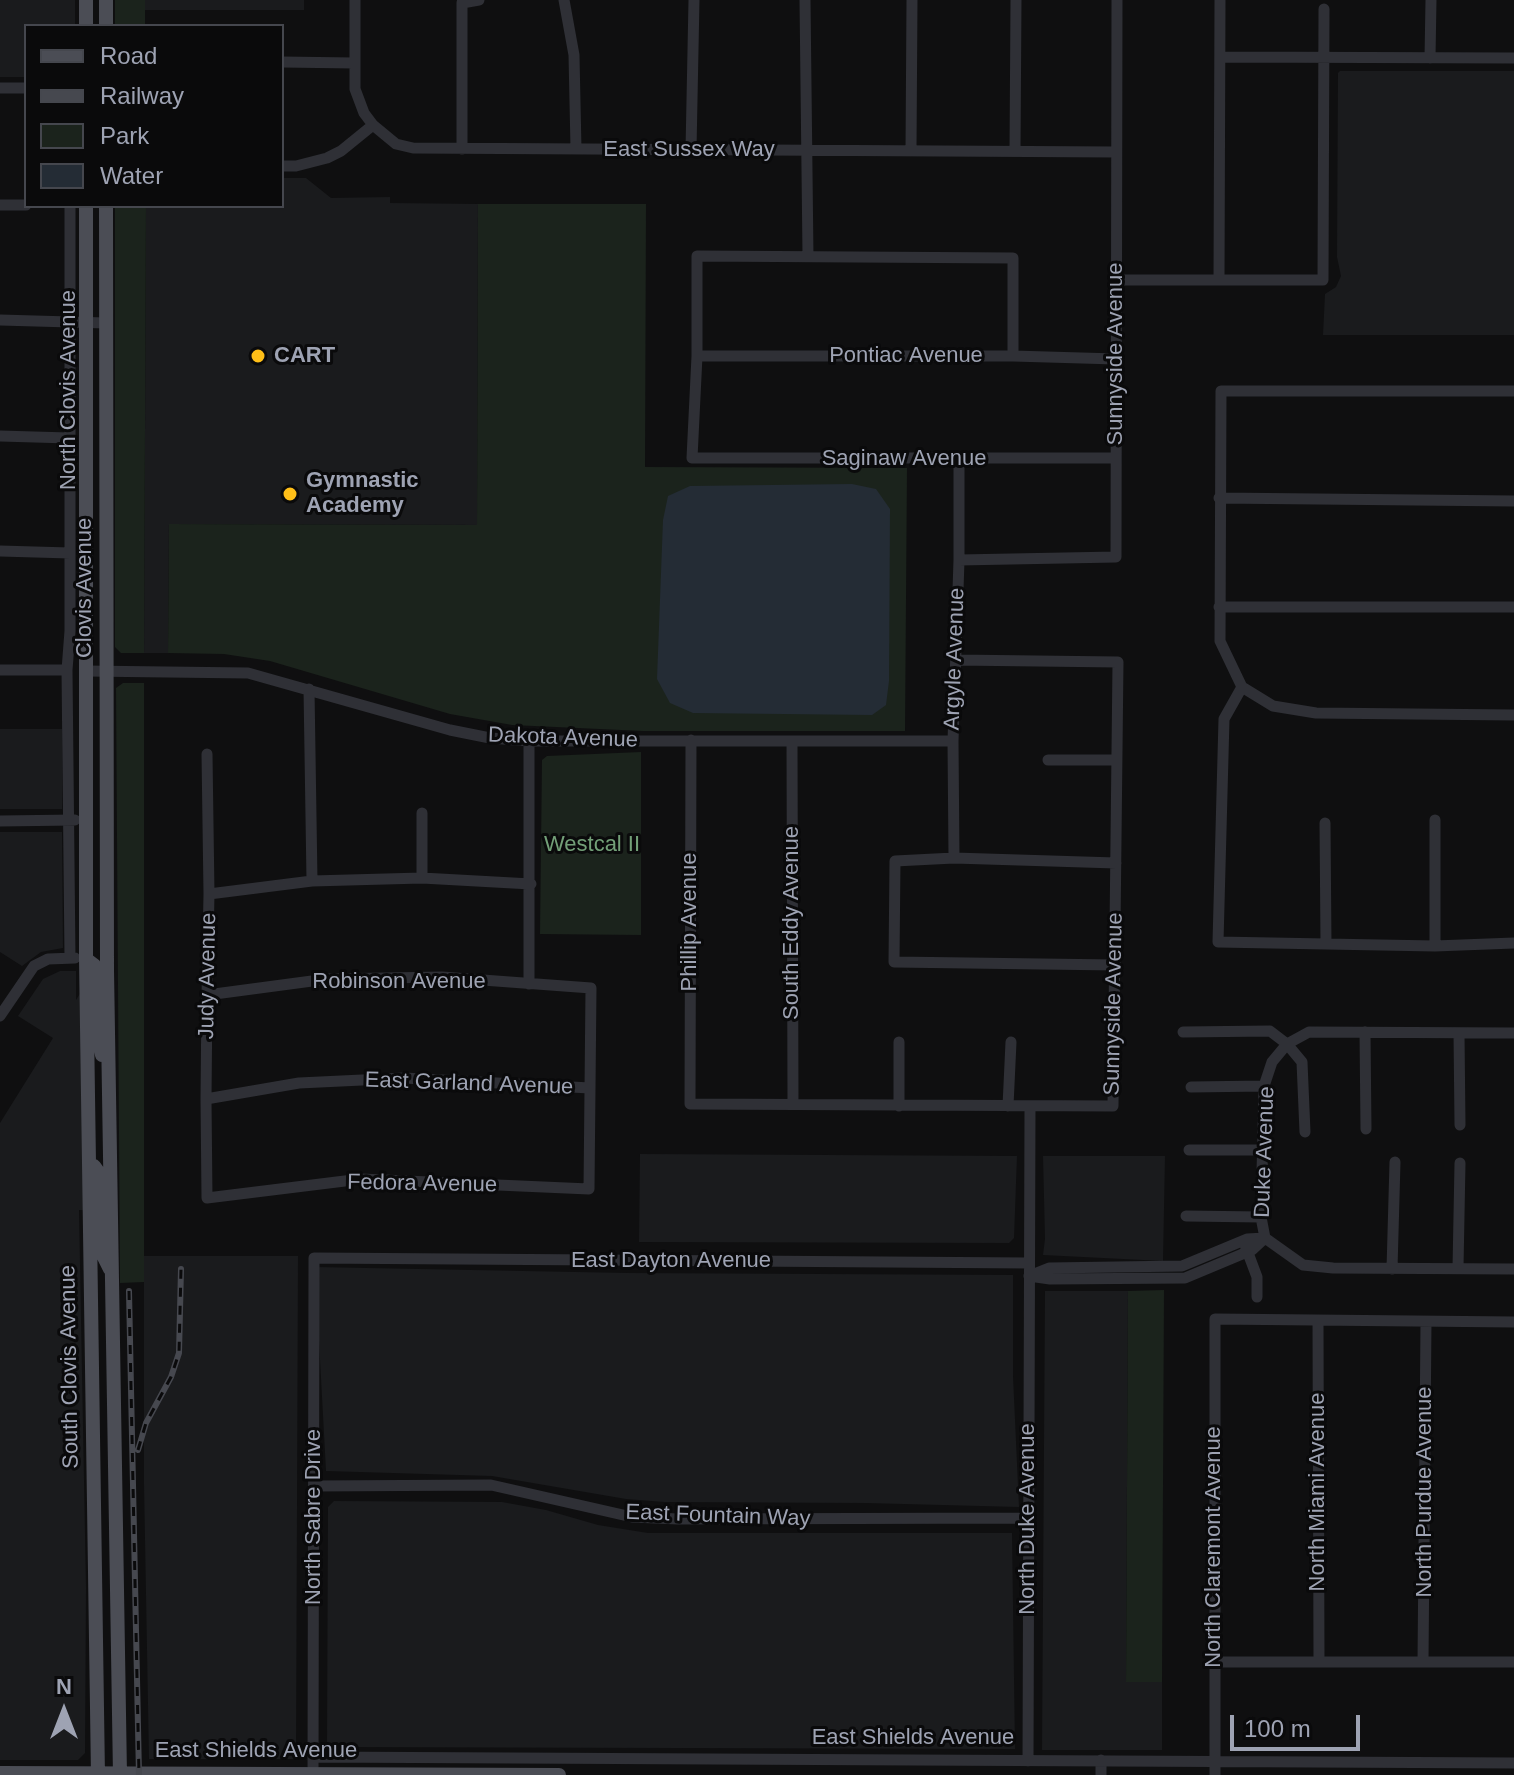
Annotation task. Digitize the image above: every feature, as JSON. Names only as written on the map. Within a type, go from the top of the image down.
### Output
[{"type":"main road","points":[[86,0],[86,24]]},
{"type":"main road","points":[[106,0],[106,24]]},
{"type":"main road","name":"Clovis Avenue","points":[[86,208],[86,959]]},
{"type":"main road","name":"Clovis Avenue","points":[[106,208],[107,970]]},
{"type":"main road","points":[[86,959],[96,969],[99,1044],[109,1070]]},
{"type":"main road","name":"South Clovis Avenue","points":[[86,959],[98,1774]]},
{"type":"main road","name":"South Clovis Avenue","points":[[107,970],[120,1774]]},
{"type":"main road","points":[[88,1092],[96,1098],[98,1158],[110,1167]]},
{"type":"main road","points":[[89,1166],[94,1166],[99,1173],[101,1251],[112,1273]]},
{"type":"main road","name":"East Shields Avenue","points":[[0,1773],[559,1775]]},
{"type":"street","points":[[284,166],[327,158],[341,151],[373,125],[358,101],[354,63],[355,0]]},
{"type":"street","points":[[462,149],[462,3],[479,0]]},
{"type":"street","points":[[564,0],[574,55],[576,149]]},
{"type":"street","points":[[691,150],[694,0]]},
{"type":"street","points":[[805,0],[808,256]]},
{"type":"street","points":[[911,151],[912,0]]},
{"type":"street","points":[[1015,151],[1016,0]]},
{"type":"street","name":"Sunnyside Avenue","points":[[959,560],[1116,557],[1117,0]]},
{"type":"street","points":[[1219,280],[1220,0]]},
{"type":"street","points":[[1430,58],[1431,0]]},
{"type":"street","points":[[1116,280],[1323,280],[1324,9]]},
{"type":"street","points":[[1220,57],[1514,58]]},
{"type":"street","points":[[284,62],[354,63]]},
{"type":"street","points":[[0,88],[24,88]]},
{"type":"street","name":"East Sussex Way","points":[[373,125],[405,148],[1116,152]]},
{"type":"street","points":[[0,205],[24,205]]},
{"type":"street","name":"North Clovis Avenue","points":[[70,208],[70,631],[67,670],[70,958]]},
{"type":"street","points":[[697,356],[697,256],[1013,258],[1013,356]]},
{"type":"street","points":[[0,320],[106,323]]},
{"type":"street","name":"Pontiac Avenue","points":[[697,356],[1116,359]]},
{"type":"street","name":"Saginaw Avenue","points":[[697,356],[692,458],[1116,458]]},
{"type":"street","points":[[1514,391],[1221,391],[1219,498],[1220,641],[1242,687],[1273,706],[1316,713],[1514,715]]},
{"type":"street","points":[[0,436],[69,438]]},
{"type":"street","name":"Argyle Avenue","points":[[954,858],[953,741],[959,459]]},
{"type":"street","points":[[1219,498],[1514,501]]},
{"type":"street","points":[[0,551],[70,553]]},
{"type":"street","points":[[1219,607],[1514,607]]},
{"type":"street","name":"Sunnyside Avenue","points":[[956,660],[1118,662],[1113,1106],[1030,1107]]},
{"type":"street","points":[[0,670],[67,670]]},
{"type":"street","name":"Dakota Avenue","points":[[86,671],[234,672],[270,677],[450,730],[490,738],[529,741],[953,741]]},
{"type":"street","points":[[1242,687],[1224,719],[1218,942],[1435,946],[1514,943]]},
{"type":"street","points":[[309,689],[312,881]]},
{"type":"street","name":"Phillip Avenue","points":[[691,740],[690,1104],[793,1104]]},
{"type":"street","points":[[529,741],[529,984]]},
{"type":"street","name":"South Eddy Avenue","points":[[792,741],[793,1104]]},
{"type":"street","name":"Judy Avenue","points":[[207,754],[207,1198]]},
{"type":"street","points":[[1048,760],[1116,760]]},
{"type":"street","points":[[422,813],[422,878]]},
{"type":"street","points":[[0,821],[86,820]]},
{"type":"street","points":[[1435,820],[1435,946]]},
{"type":"street","points":[[1325,823],[1326,944]]},
{"type":"street","points":[[1116,863],[954,858],[895,861],[894,962],[1116,965]]},
{"type":"street","points":[[209,894],[312,881],[422,878],[531,884]]},
{"type":"street","points":[[0,1015],[31,968],[48,959],[86,959]]},
{"type":"street","name":"Robinson Avenue","points":[[207,995],[327,979],[442,977],[591,988],[590,1088]]},
{"type":"street","points":[[1183,1032],[1270,1031],[1287,1044],[1302,1062],[1305,1132]]},
{"type":"street","points":[[1287,1044],[1309,1032],[1514,1033]]},
{"type":"street","points":[[1365,1032],[1366,1129]]},
{"type":"street","points":[[1459,1033],[1460,1125]]},
{"type":"street","points":[[899,1042],[899,1106]]},
{"type":"street","points":[[1008,1106],[1011,1042]]},
{"type":"street","name":"Duke Avenue","points":[[1287,1044],[1272,1062],[1264,1086],[1261,1217],[1265,1238],[1303,1265],[1514,1269]]},
{"type":"street","name":"East Garland Avenue","points":[[206,1099],[299,1083],[404,1078],[590,1088]]},
{"type":"street","points":[[1191,1087],[1264,1086]]},
{"type":"street","name":"Fedora Avenue","points":[[207,1198],[361,1179],[589,1189],[590,1088]]},
{"type":"street","points":[[793,1104],[1030,1107],[1029,1263]]},
{"type":"street","points":[[1189,1150],[1262,1150]]},
{"type":"street","points":[[1392,1269],[1395,1162]]},
{"type":"street","points":[[1458,1268],[1460,1163]]},
{"type":"street","points":[[1186,1216],[1261,1217]]},
{"type":"street","points":[[1029,1276],[1050,1279],[1185,1278],[1265,1238]]},
{"type":"street","points":[[1246,1246],[1257,1277],[1257,1297]]},
{"type":"street","name":"East Dayton Avenue","points":[[314,1258],[1029,1263]]},
{"type":"street","name":"North Sabre Drive","points":[[313,1774],[314,1258]]},
{"type":"street","name":"North Duke Avenue","points":[[1028,1761],[1029,1263]]},
{"type":"street","name":"North Claremont Avenue","points":[[1215,1775],[1215,1319],[1318,1321]]},
{"type":"street","points":[[1318,1321],[1514,1322]]},
{"type":"street","name":"North Miami Avenue","points":[[1318,1321],[1319,1662]]},
{"type":"street","name":"North Purdue Avenue","points":[[1423,1662],[1426,1322]]},
{"type":"street","name":"East Fountain Way","points":[[315,1486],[491,1485],[632,1517],[1029,1518]]},
{"type":"street","points":[[1214,1662],[1514,1662]]},
{"type":"street","name":"East Shields Avenue","points":[[313,1757],[1514,1763]]},
{"type":"street","points":[[1101,1760],[1101,1775]]},
{"type":"shaded area","points":[[0,0],[75,0],[75,24],[24,24],[24,77],[0,77]]},
{"type":"shaded area","points":[[145,0],[304,0],[304,10],[145,10]]},
{"type":"shaded area","points":[[1340,71],[1514,71],[1514,335],[1323,335],[1325,294],[1336,287],[1341,276],[1337,257]]},
{"type":"shaded area","points":[[284,178],[306,178],[331,198],[390,197],[390,203],[478,204],[477,525],[169,524],[168,653],[144,653],[146,208],[284,208]]},
{"type":"shaded area","points":[[0,729],[62,729],[62,809],[0,809]]},
{"type":"shaded area","points":[[0,832],[62,832],[63,948],[41,952],[22,966],[0,952]]},
{"type":"shaded area","points":[[60,971],[76,971],[76,1000],[86,984],[86,1210],[79,1210],[86,1588],[85,1753],[78,1760],[0,1760],[0,1123],[53,1038],[18,1016],[43,979]]},
{"type":"shaded area","points":[[640,1154],[1017,1156],[1014,1238],[1009,1243],[639,1242]]},
{"type":"shaded area","points":[[1043,1156],[1165,1156],[1163,1261],[1043,1255]]},
{"type":"shaded area","points":[[144,1256],[298,1256],[296,1759],[149,1759]]},
{"type":"shaded area","points":[[315,1267],[628,1273],[1013,1275],[1013,1376],[1019,1507],[664,1502],[626,1499],[492,1476],[326,1471]]},
{"type":"shaded area","points":[[1045,1291],[1128,1291],[1126,1681],[1162,1682],[1162,1750],[1042,1750]]},
{"type":"shaded area","points":[[334,1501],[502,1502],[546,1510],[598,1525],[648,1533],[1012,1533],[1015,1749],[330,1747],[327,1744],[328,1507]]},
{"type":"green space","points":[[115,0],[145,0],[145,24],[115,24]]},
{"type":"green space","points":[[478,204],[646,204],[645,467],[907,468],[905,731],[643,731],[512,725],[450,714],[270,661],[224,654],[168,653],[169,524],[477,525]]},
{"type":"green space","points":[[115,208],[146,208],[144,653],[121,653],[115,647]]},
{"type":"green space","points":[[123,683],[144,683],[144,1282],[120,1283],[116,688]]},
{"type":"green space","name":"Westcal II","points":[[641,752],[641,935],[540,934],[542,760],[547,756]]},
{"type":"green space","points":[[1164,1290],[1162,1682],[1126,1682],[1128,1291]]},
{"type":"water","points":[[852,484],[876,489],[890,509],[889,681],[886,705],[872,715],[693,713],[670,703],[657,679],[663,520],[668,496],[690,486]]},
{"type":"railway","points":[[138,1450],[146,1423],[171,1377],[179,1353],[181,1269]]},
{"type":"railway","points":[[129,1291],[139,1775]]},
{"type":"place","name":"CART","points":[[258,356]]},
{"type":"place","name":"Gymnastic Academy","points":[[290,494]]}]
